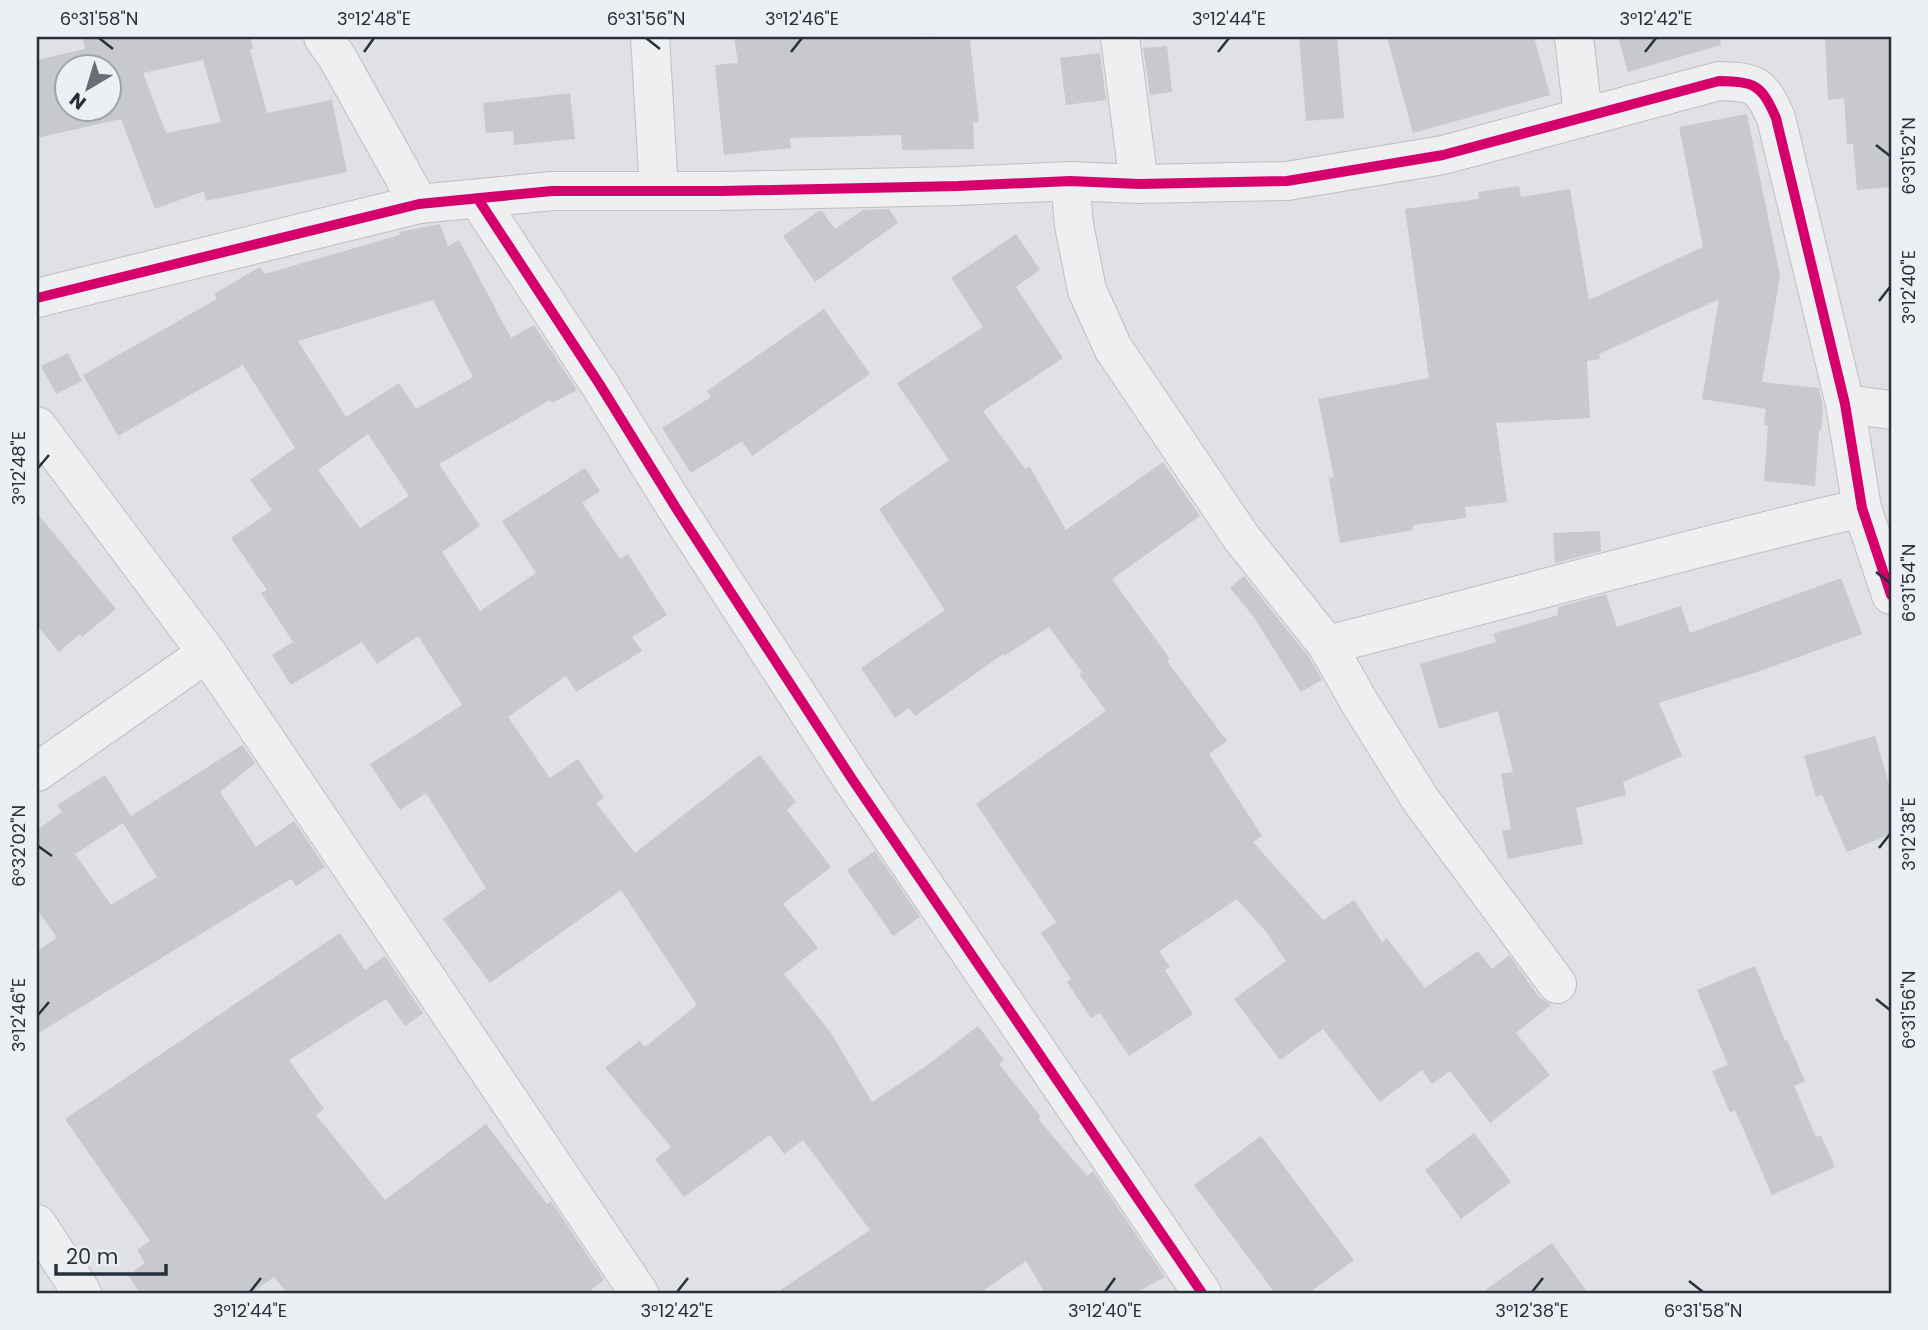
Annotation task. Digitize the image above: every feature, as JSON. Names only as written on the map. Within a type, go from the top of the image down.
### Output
[{"type":"street","points":[[323,37],[337,57],[419,204]]},
{"type":"street","points":[[650,37],[659,191]]},
{"type":"street","points":[[1120,37],[1139,184]]},
{"type":"street","points":[[1574,37],[1583,116]]},
{"type":"street","points":[[37,298],[419,204],[552,191],[958,186],[1070,181],[1139,184],[1287,181],[1443,155],[1719,81],[1744,82],[1765,93],[1776,118],[1845,404],[1862,508],[1891,595]]},
{"type":"street","points":[[1070,181],[1074,225],[1087,290],[1113,348],[1241,537],[1327,645],[1420,799],[1557,984]]},
{"type":"street","points":[[478,199],[852,779],[1202,1293]]},
{"type":"street","points":[[1845,404],[1891,410]]},
{"type":"street","points":[[37,426],[207,653],[639,1293]]},
{"type":"street","points":[[1327,645],[1693,549],[1862,508]]},
{"type":"street","points":[[37,772],[207,653]]},
{"type":"street","points":[[37,1224],[82,1293]]},
{"type":"building","points":[[83,37],[251,37],[253,49],[250,50],[267,113],[332,100],[347,172],[206,201],[204,191],[155,209],[122,122],[122,52],[72,52],[85,49]],"holes":[[[203,60],[221,122],[166,133],[143,73]]]},
{"type":"building","points":[[734,37],[970,40],[979,122],[973,122],[974,149],[902,150],[901,135],[790,138],[791,148],[724,155],[715,65],[738,63]]},
{"type":"building","points":[[1299,37],[1337,37],[1344,118],[1306,121]]},
{"type":"building","points":[[1387,37],[1534,37],[1550,95],[1413,133]]},
{"type":"building","points":[[1618,37],[1720,37],[1721,45],[1628,72]]},
{"type":"building","points":[[1825,37],[1891,37],[1891,187],[1857,190],[1853,144],[1847,144],[1844,98],[1828,100]]},
{"type":"building","points":[[1167,46],[1172,92],[1150,95],[1143,48]]},
{"type":"building","points":[[1100,53],[1106,100],[1066,105],[1060,58]]},
{"type":"building","points":[[52,57],[52,122],[108,122],[37,138],[37,60]]},
{"type":"building","points":[[570,93],[575,139],[514,145],[513,131],[486,133],[483,103]]},
{"type":"building","points":[[1747,114],[1780,276],[1762,382],[1819,388],[1823,408],[1815,486],[1764,481],[1768,426],[1764,425],[1766,409],[1702,399],[1719,299],[1599,354],[1600,359],[1587,361],[1590,418],[1496,423],[1507,502],[1465,507],[1466,518],[1413,525],[1413,530],[1340,543],[1329,478],[1334,477],[1318,399],[1429,378],[1405,209],[1479,199],[1478,192],[1519,186],[1521,197],[1570,189],[1589,300],[1703,247],[1679,127]]},
{"type":"building","points":[[889,209],[898,223],[815,282],[783,236],[819,211],[822,211],[835,229],[863,210]]},
{"type":"building","points":[[440,224],[448,246],[459,240],[511,338],[534,325],[577,390],[552,403],[550,400],[439,464],[480,526],[442,552],[480,611],[536,573],[502,521],[585,468],[600,491],[582,503],[620,559],[628,554],[667,615],[632,637],[642,651],[576,692],[566,676],[508,717],[550,778],[578,759],[604,798],[596,803],[635,853],[760,755],[796,802],[787,810],[831,867],[783,904],[818,948],[784,974],[831,1033],[872,1102],[929,1064],[978,1026],[1004,1060],[999,1064],[1041,1117],[1038,1119],[1087,1176],[1093,1171],[1165,1277],[1135,1293],[1045,1293],[1026,1261],[980,1293],[776,1293],[870,1230],[803,1140],[784,1154],[770,1135],[684,1197],[655,1159],[671,1147],[605,1068],[639,1041],[645,1047],[697,1005],[621,890],[490,983],[443,919],[486,888],[426,793],[400,810],[370,764],[462,705],[418,636],[377,664],[362,642],[291,685],[272,655],[293,642],[261,593],[267,590],[231,538],[272,510],[250,480],[295,448],[243,365],[118,436],[83,375],[217,299],[214,294],[260,267],[265,274],[400,235],[399,232]],"holes":[[[433,300],[473,377],[416,409],[399,383],[346,417],[298,341]],[[368,434],[409,496],[360,528],[318,470]]]},
{"type":"building","points":[[1016,234],[1040,270],[1016,287],[1063,358],[983,411],[1025,469],[1030,467],[1066,530],[1163,462],[1200,516],[1112,579],[1170,659],[1167,661],[1227,741],[1209,754],[1262,836],[1253,842],[1323,920],[1354,900],[1382,942],[1387,938],[1425,988],[1478,951],[1492,969],[1509,955],[1539,997],[1551,1005],[1516,1033],[1550,1075],[1490,1123],[1450,1071],[1432,1084],[1422,1070],[1380,1102],[1323,1029],[1280,1060],[1234,999],[1286,961],[1267,933],[1237,899],[1159,951],[1170,967],[1165,970],[1193,1014],[1129,1056],[1100,1013],[1091,1018],[1067,982],[1071,979],[1041,933],[1056,922],[976,804],[1106,711],[1079,674],[1082,672],[1049,627],[1004,656],[1003,654],[915,716],[909,708],[895,718],[861,668],[945,610],[879,509],[949,460],[897,383],[983,327],[951,278]]},
{"type":"building","points":[[824,309],[870,374],[752,456],[742,441],[691,473],[662,428],[711,397],[707,391]]},
{"type":"building","points":[[68,353],[82,381],[56,394],[41,366]]},
{"type":"building","points":[[37,513],[116,609],[59,652],[37,625]]},
{"type":"building","points":[[1600,531],[1601,551],[1555,563],[1553,533]]},
{"type":"building","points":[[1244,576],[1309,657],[1322,680],[1301,692],[1253,616],[1230,588]]},
{"type":"building","points":[[1841,578],[1862,634],[1757,672],[1659,703],[1682,756],[1623,782],[1626,795],[1576,808],[1583,844],[1508,859],[1502,831],[1511,829],[1501,774],[1513,772],[1498,711],[1439,729],[1420,664],[1496,642],[1493,634],[1558,615],[1558,607],[1606,594],[1617,627],[1681,606],[1690,633]]},
{"type":"building","points":[[1875,736],[1891,791],[1891,834],[1847,852],[1822,795],[1816,797],[1804,756]]},
{"type":"building","points":[[242,745],[255,763],[220,792],[256,847],[294,821],[325,867],[296,886],[291,879],[37,1034],[37,951],[57,938],[37,909],[37,830],[62,812],[57,805],[105,775],[131,816]],"holes":[[[123,823],[157,877],[111,905],[75,854]]]},
{"type":"building","points":[[875,851],[920,917],[893,936],[847,870]]},
{"type":"building","points":[[340,933],[365,970],[385,956],[423,1013],[405,1026],[386,999],[289,1060],[324,1109],[316,1115],[385,1200],[486,1124],[547,1204],[551,1201],[604,1280],[587,1293],[287,1293],[274,1277],[251,1293],[140,1293],[128,1275],[145,1263],[137,1250],[150,1241],[65,1119]]},
{"type":"building","points":[[1755,966],[1785,1041],[1787,1040],[1805,1081],[1794,1086],[1816,1137],[1821,1135],[1835,1167],[1772,1195],[1735,1110],[1730,1113],[1712,1071],[1728,1065],[1697,990]]},
{"type":"building","points":[[1474,1133],[1511,1182],[1461,1219],[1425,1170]]},
{"type":"building","points":[[1261,1136],[1354,1260],[1309,1293],[1275,1293],[1194,1185]]},
{"type":"building","points":[[1552,1243],[1588,1293],[1481,1293]]},
{"type":"cycle path","points":[[37,298],[419,204],[552,191],[722,191],[1070,181],[1139,184],[1287,181],[1443,155],[1719,81],[1741,82],[1761,92],[1776,118],[1845,404],[1862,508],[1891,595]]},
{"type":"cycle path","points":[[478,199],[852,779],[1202,1293]]}]
